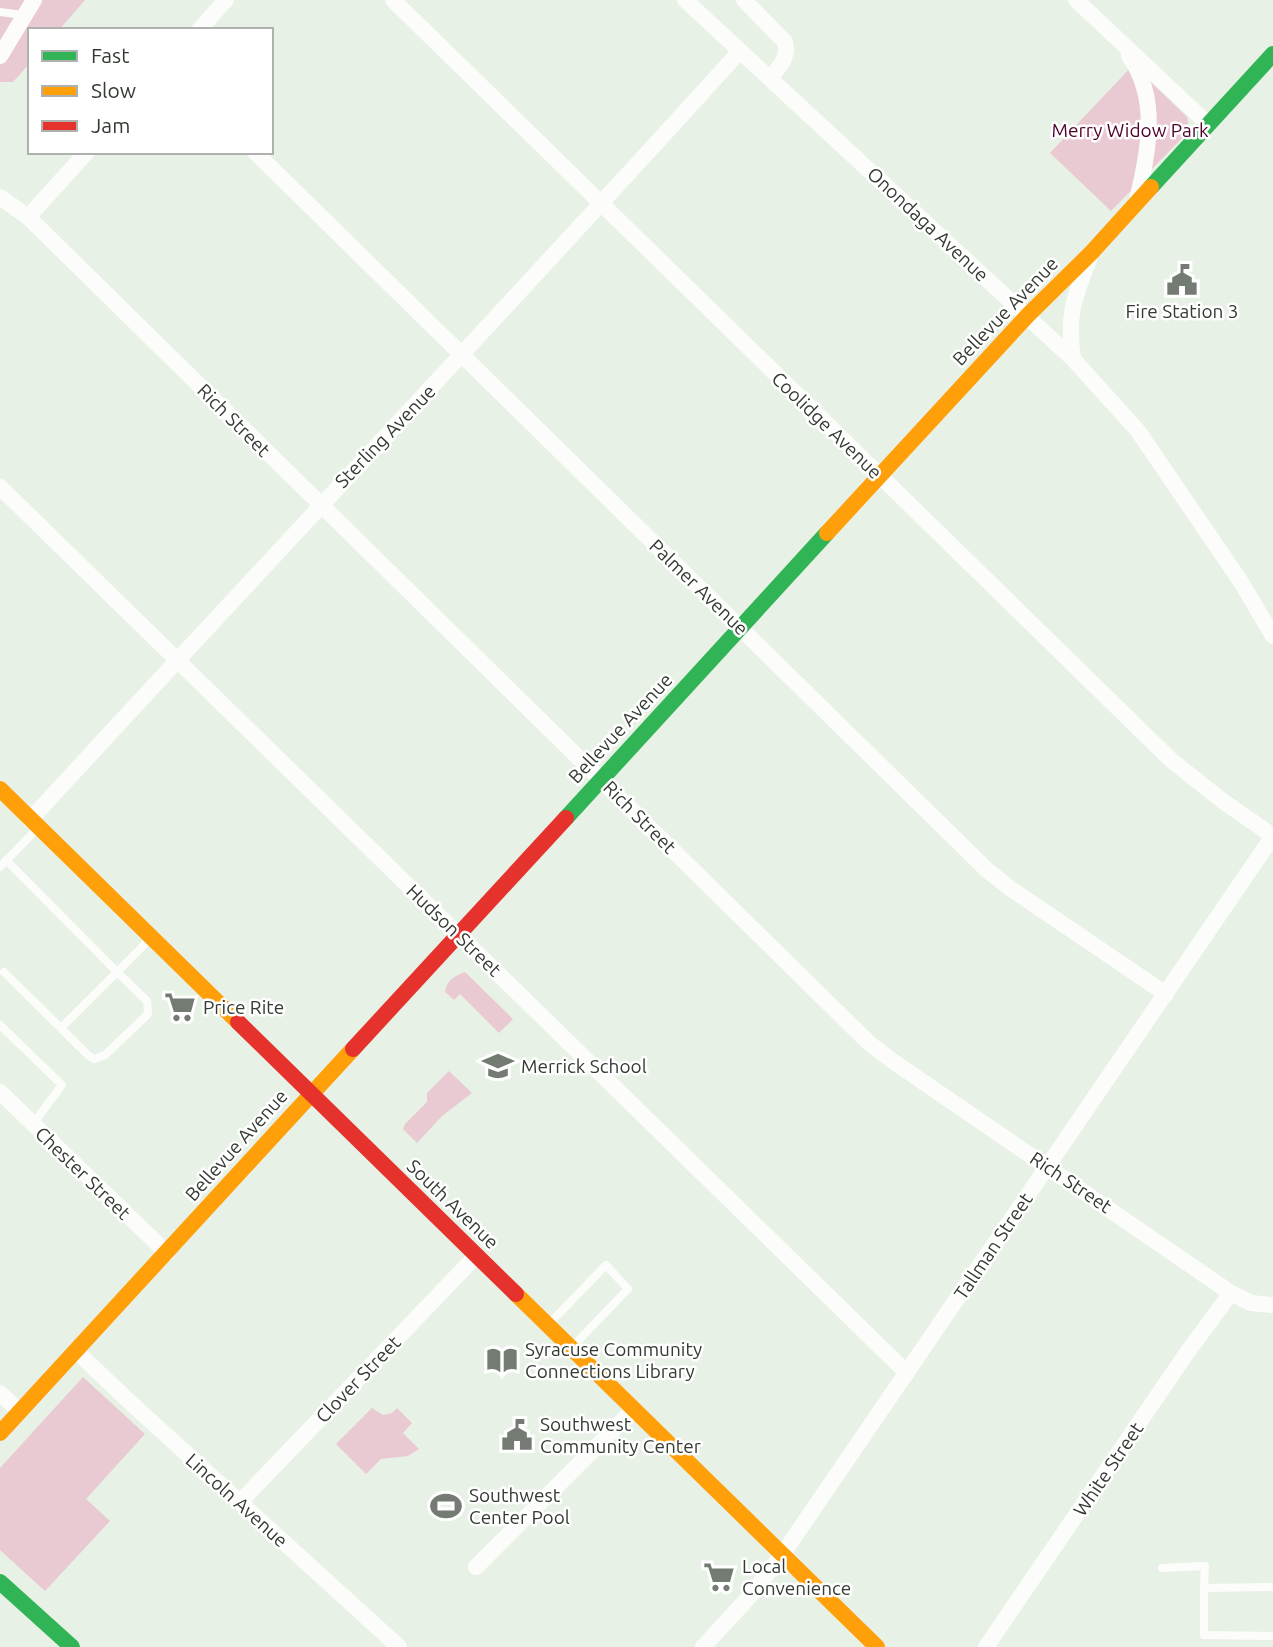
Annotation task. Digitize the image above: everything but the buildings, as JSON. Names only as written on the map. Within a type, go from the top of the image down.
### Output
[{"type":"street","points":[[0,56],[34,0]]},
{"type":"street","points":[[201,28],[226,0]]},
{"type":"street","name":"Coolidge Avenue","points":[[393,0],[1171,760],[1224,803],[1273,836]]},
{"type":"street","name":"Onondaga Avenue","points":[[685,0],[1073,359],[1138,431],[1241,582],[1273,636]]},
{"type":"street","points":[[744,0],[785,42],[786,59],[770,78]]},
{"type":"street","points":[[1076,0],[1208,124]]},
{"type":"street","points":[[1115,37],[1135,64],[1146,96],[1149,149],[1137,202]]},
{"type":"street","name":"Sterling Avenue","points":[[34,824],[176,660],[462,355],[740,51]]},
{"type":"street","name":"Bellevue Avenue","points":[[0,1433],[879,476],[1028,315],[1092,252],[1273,54]]},
{"type":"street","points":[[28,217],[85,154]]},
{"type":"street","name":"Palmer Avenue","points":[[258,154],[987,870],[1166,994]]},
{"type":"street","name":"Rich Street","points":[[0,197],[28,217],[869,1042],[894,1062],[1231,1293],[1251,1303],[1273,1306]]},
{"type":"street","points":[[1073,359],[1069,330],[1074,299],[1092,252]]},
{"type":"street","name":"Hudson Street","points":[[0,487],[908,1373]]},
{"type":"street","name":"South Avenue","points":[[0,789],[877,1647]]},
{"type":"street","name":"Tallman Street","points":[[703,1647],[782,1555],[1273,836]]},
{"type":"street","name":"Chester Street","points":[[0,1092],[167,1253]]},
{"type":"street","name":"Clover Street","points":[[240,1502],[476,1256]]},
{"type":"street","name":"White Street","points":[[986,1647],[1186,1354],[1231,1293]]},
{"type":"street","name":"Lincoln Avenue","points":[[76,1351],[399,1647]]},
{"type":"street","points":[[0,1392],[19,1411]]},
{"type":"street","points":[[476,1567],[633,1410]]},
{"type":"street","points":[[0,1582],[72,1647]]},
{"type":"lane","points":[[0,12],[23,15]]},
{"type":"lane","points":[[2,972],[94,1059],[105,1055],[148,1014],[147,1001],[3,864],[34,824]]},
{"type":"lane","points":[[61,1028],[151,938]]},
{"type":"lane","points":[[0,1026],[62,1085],[33,1124]]},
{"type":"lane","points":[[547,1326],[606,1265],[628,1289],[571,1348]]},
{"type":"lane","points":[[1162,1568],[1205,1566],[1204,1635],[1273,1636]]},
{"type":"lane","points":[[1204,1588],[1273,1587]]},
{"type":"green space","points":[[0,0],[85,0],[61,28],[28,28],[28,65],[13,82],[0,82]]},
{"type":"green space","name":"Merry Widow Park","points":[[1133,65],[1187,117],[1189,127],[1186,134],[1111,211],[1050,153]]},
{"type":"green space","points":[[465,972],[513,1019],[499,1033],[460,994],[454,1000],[445,992],[452,979]]},
{"type":"green space","points":[[449,1071],[472,1093],[442,1116],[417,1143],[403,1129],[405,1124],[427,1102],[427,1093]]},
{"type":"green space","points":[[83,1377],[145,1434],[86,1499],[110,1521],[45,1591],[0,1550],[0,1468]]},
{"type":"green space","points":[[372,1408],[383,1415],[392,1413],[397,1408],[412,1423],[403,1433],[419,1449],[408,1456],[381,1459],[366,1474],[336,1444]]},
{"type":"traffic: fast","points":[[1151,187],[1273,54]]},
{"type":"traffic: fast","points":[[566,818],[827,533]]},
{"type":"traffic: fast","points":[[0,1582],[72,1647]]},
{"type":"traffic: slow","points":[[827,533],[1028,315],[1092,252],[1151,187]]},
{"type":"traffic: slow","points":[[0,789],[238,1022]]},
{"type":"traffic: slow","points":[[0,1433],[353,1049]]},
{"type":"traffic: slow","points":[[516,1294],[877,1647]]},
{"type":"traffic: jam","points":[[353,1049],[566,818]]},
{"type":"traffic: jam","points":[[238,1022],[516,1294]]},
{"type":"place","name":"Fire Station 3","points":[[1182,280]]},
{"type":"place","name":"Price Rite","points":[[180,1007]]},
{"type":"place","name":"Merrick School","points":[[498,1066]]},
{"type":"place","name":"Syracuse Community Connections Library","points":[[502,1360]]},
{"type":"place","name":"Southwest Community Center","points":[[517,1435]]},
{"type":"place","name":"Southwest Center Pool","points":[[446,1506]]},
{"type":"place","name":"Local Convenience","points":[[719,1577]]}]
